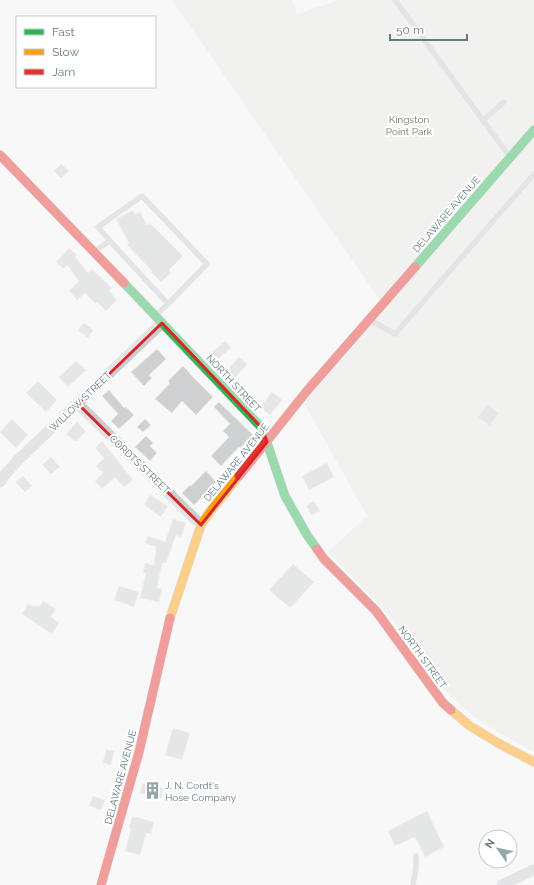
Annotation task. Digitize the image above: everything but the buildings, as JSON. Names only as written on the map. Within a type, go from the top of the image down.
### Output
[{"type":"street","name":"DELAWARE AVENUE","points":[[101,885],[139,752],[168,623],[201,525],[306,392],[534,130]]},
{"type":"street","name":"NORTH STREET","points":[[0,155],[94,251],[262,428],[285,496],[307,535],[324,559],[376,611],[443,703],[470,726],[534,762]]},
{"type":"street","name":"WILLOW STREET","points":[[0,482],[17,461],[78,404],[159,319]]},
{"type":"street","name":"CORDTS STREET","points":[[78,404],[201,525]]},
{"type":"street","points":[[502,885],[533,870]]},
{"type":"lane","points":[[396,0],[510,158]]},
{"type":"lane","points":[[483,120],[504,102]]},
{"type":"lane","points":[[369,320],[395,334],[534,174]]},
{"type":"lane","points":[[159,319],[168,304],[207,264],[142,196],[98,227],[168,304]]},
{"type":"lane","points":[[94,251],[110,241]]},
{"type":"lane","points":[[413,885],[416,868],[416,856]]},
{"type":"highlighted area","points":[[162,323],[262,428],[267,442],[201,525],[78,404]]},
{"type":"green space","name":"Kingston Point Park","points":[[172,0],[292,0],[297,14],[339,0],[534,0],[534,752],[492,729],[464,709],[443,689],[409,639],[374,599],[328,552],[367,516],[304,403],[386,309]]},
{"type":"traffic: fast","points":[[415,267],[534,130]]},
{"type":"traffic: fast","points":[[124,283],[262,428],[285,496],[307,535],[317,549]]},
{"type":"traffic: slow","points":[[170,618],[201,525],[239,476]]},
{"type":"traffic: slow","points":[[451,710],[470,726],[534,762]]},
{"type":"traffic: jam","points":[[0,155],[124,283]]},
{"type":"traffic: jam","points":[[239,476],[306,392],[415,267]]},
{"type":"traffic: jam","points":[[317,549],[324,559],[376,611],[443,703],[451,710]]},
{"type":"traffic: jam","points":[[101,885],[139,752],[170,618]]},
{"type":"place","name":"J. N. Cordt's Hose Company","points":[[152,791]]}]
